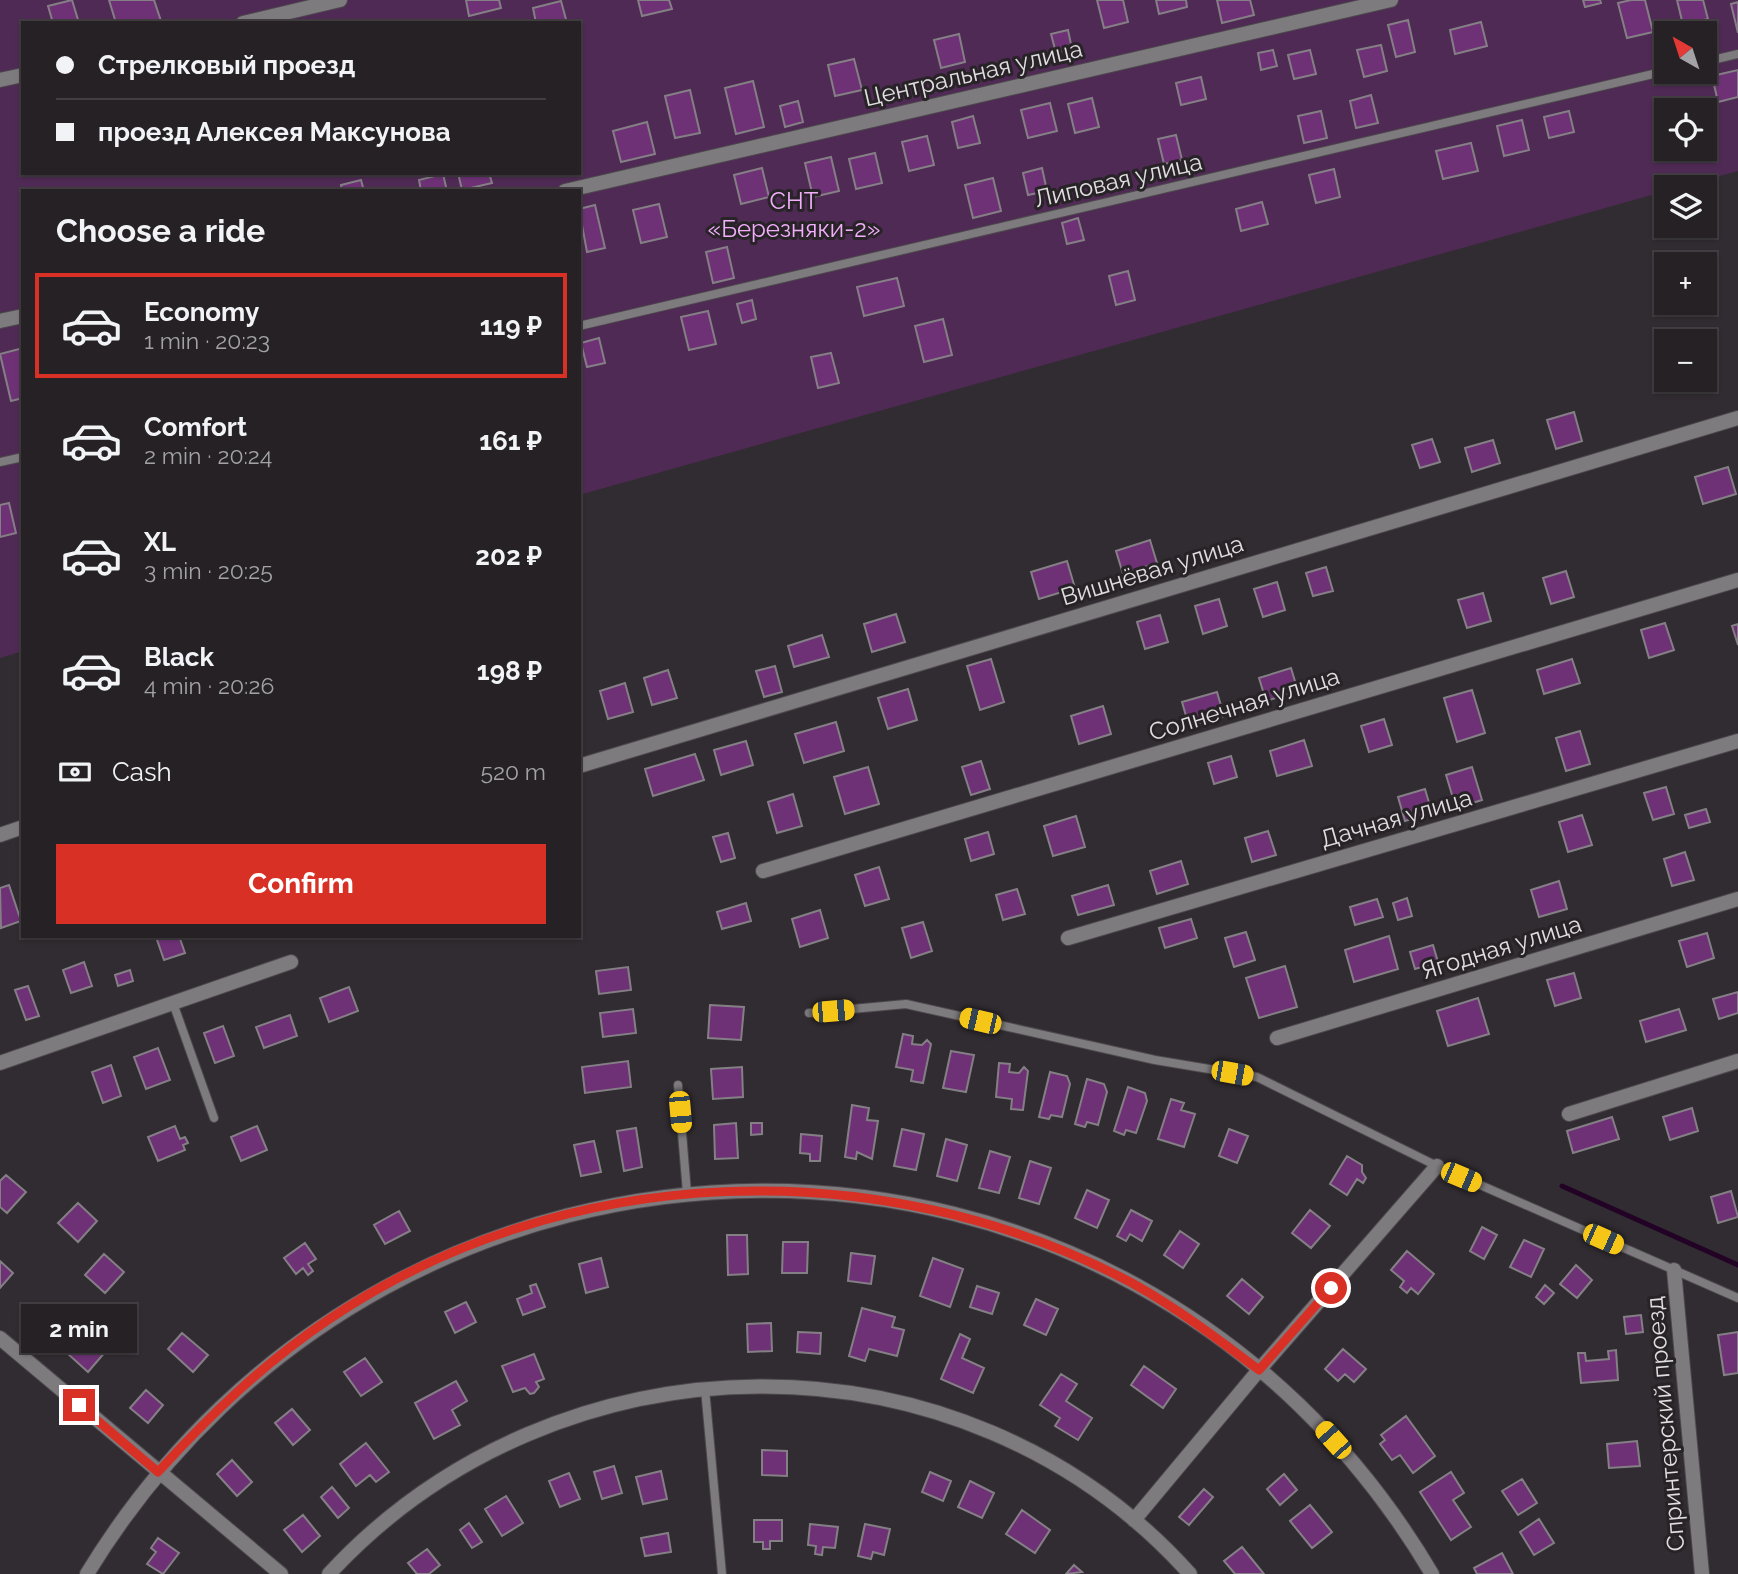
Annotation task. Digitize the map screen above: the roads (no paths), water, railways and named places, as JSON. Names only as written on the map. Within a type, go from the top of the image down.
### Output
[{"type":"street","points":[[251,21],[340,0]]},
{"type":"street","name":"Центральная улица","points":[[574,189],[1391,0]]},
{"type":"street","points":[[0,80],[21,75]]},
{"type":"street","points":[[0,321],[21,316]]},
{"type":"street","name":"Вишнёвая улица","points":[[581,765],[1738,418]]},
{"type":"street","name":"Солнечная улица","points":[[763,872],[1738,580]]},
{"type":"street","name":"Дачная улица","points":[[1068,939],[1738,741]]},
{"type":"street","points":[[0,835],[21,828]]},
{"type":"street","name":"Ягодная улица","points":[[1277,1038],[1738,900]]},
{"type":"street","points":[[0,1063],[291,962]]},
{"type":"street","points":[[1569,1114],[1738,1061]]},
{"type":"street","points":[[1134,1520],[1259,1370],[1437,1166]]},
{"type":"street","points":[[87,1574],[112,1533],[158,1472],[210,1415],[267,1364],[329,1319],[395,1280],[465,1247],[537,1222],[612,1204],[687,1193],[765,1189],[841,1194],[917,1205],[991,1224],[1063,1251],[1132,1284],[1198,1324],[1259,1370],[1316,1421],[1367,1479],[1412,1540],[1432,1574]]},
{"type":"street","name":"Спринтерский проезд","points":[[1674,1270],[1702,1574]]},
{"type":"street","points":[[0,1338],[281,1574]]},
{"type":"street","points":[[329,1574],[390,1516],[437,1482],[486,1452],[538,1428],[593,1409],[649,1395],[705,1387],[763,1385],[820,1388],[877,1397],[933,1411],[987,1431],[1039,1456],[1088,1485],[1134,1520],[1190,1574]]},
{"type":"lane","points":[[1717,59],[1738,54]]},
{"type":"lane","name":"Липовая улица","points":[[581,326],[1654,74]]},
{"type":"lane","points":[[0,462],[21,457]]},
{"type":"lane","points":[[173,1003],[214,1118]]},
{"type":"lane","points":[[809,1013],[906,1004],[1155,1060],[1257,1077],[1437,1166],[1738,1298]]},
{"type":"lane","points":[[678,1085],[687,1193]]},
{"type":"lane","points":[[705,1387],[722,1574]]},
{"type":"waterway","points":[[1562,1186],[1738,1265]]},
{"type":"park label","name":"СНТ «Березняки-2»","points":[[794,214]]}]
